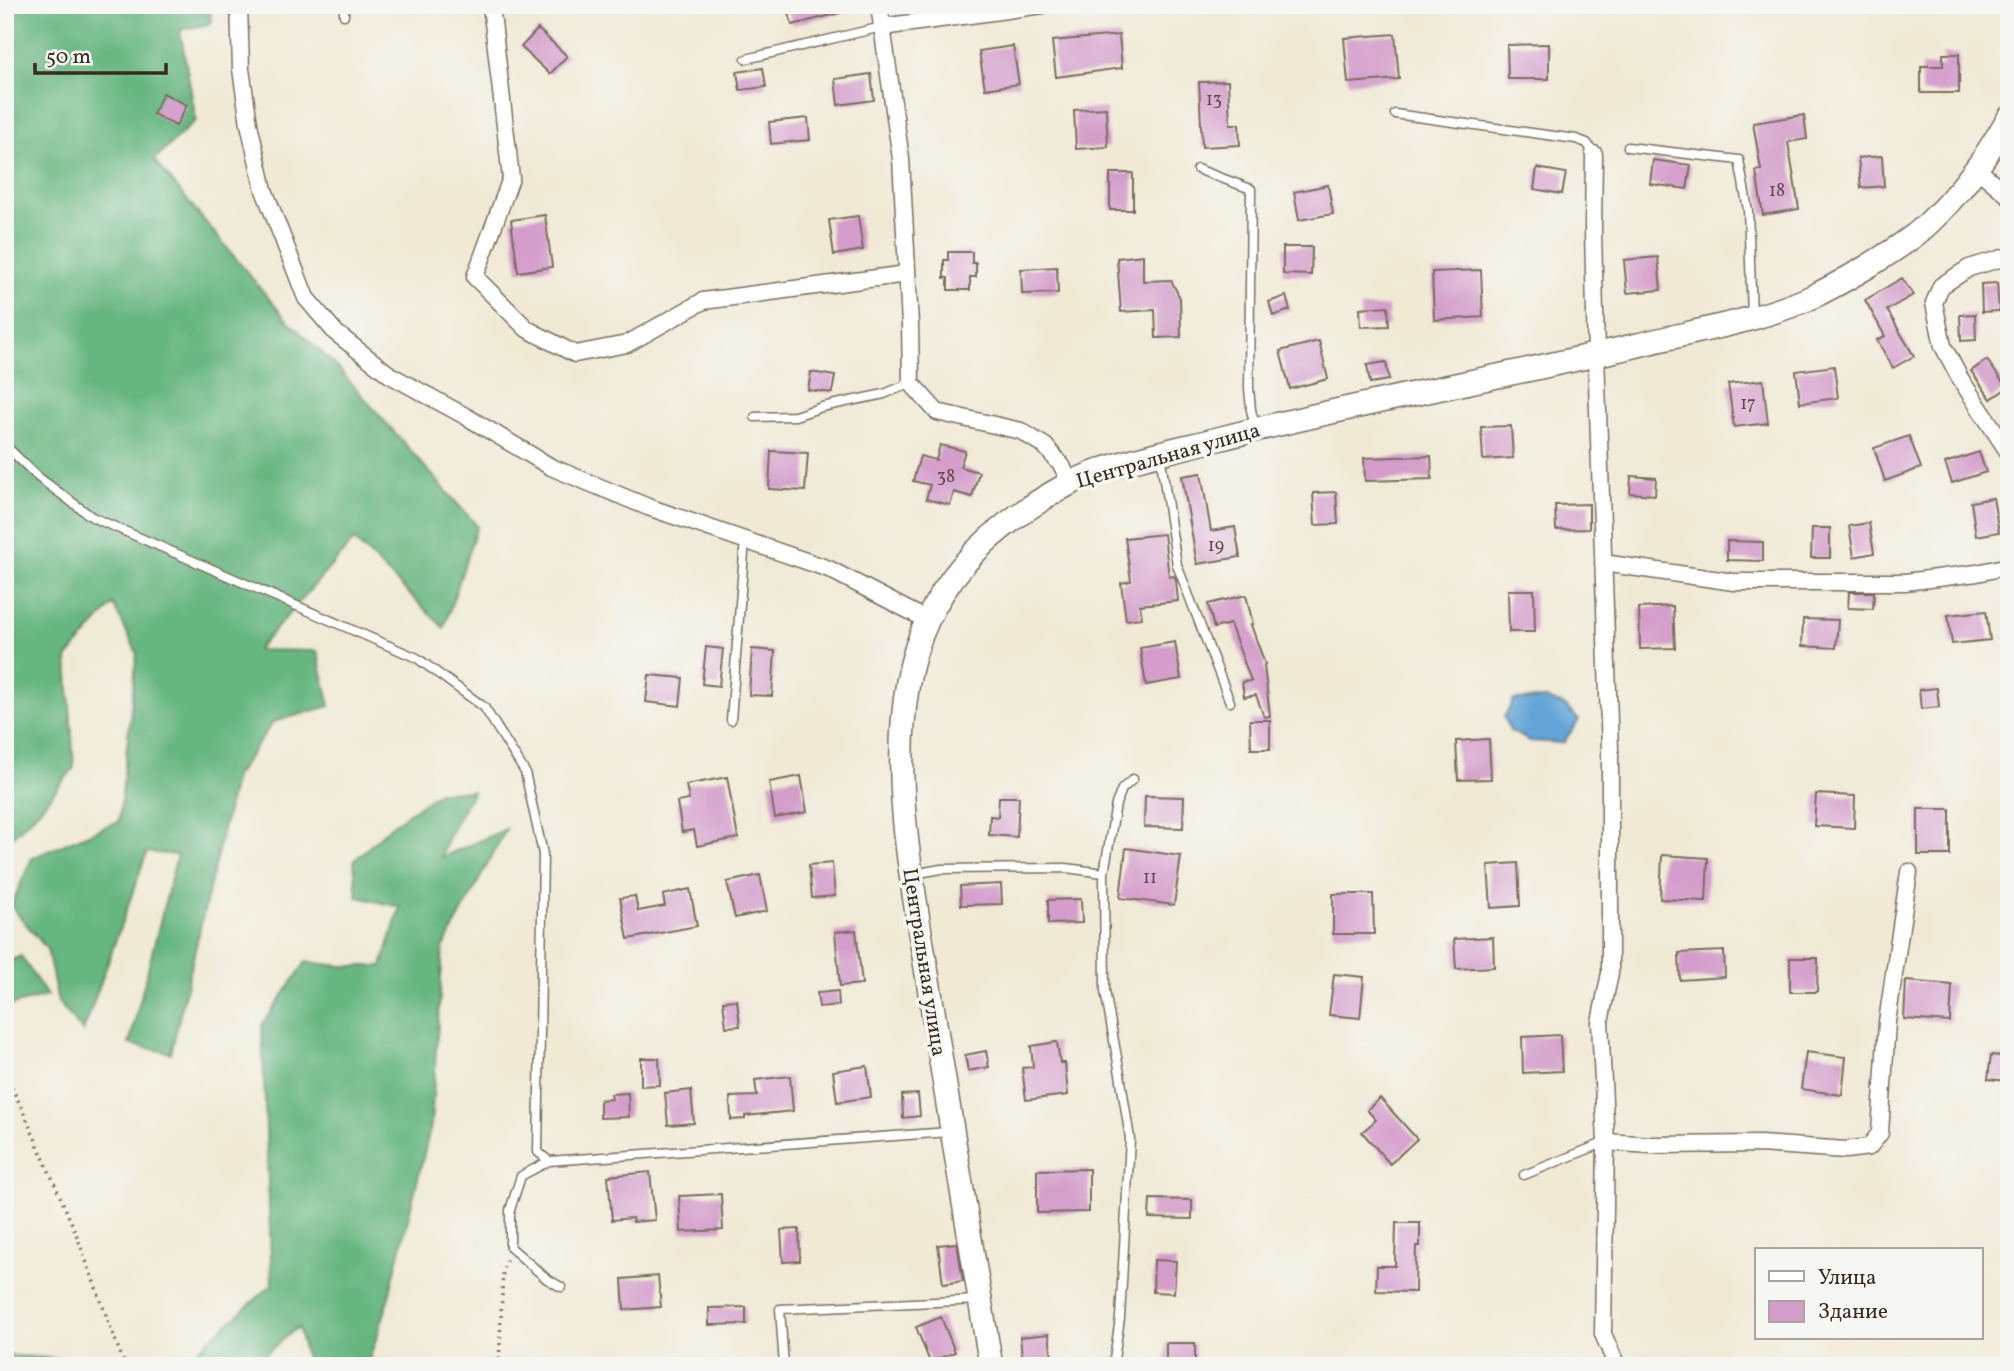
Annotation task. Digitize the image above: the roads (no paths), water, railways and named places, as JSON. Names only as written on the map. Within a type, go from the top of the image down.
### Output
[{"type":"street","points":[[239,5],[241,69],[249,124],[264,190],[306,298],[336,333],[390,375],[551,467],[648,507],[829,569],[927,620]]},
{"type":"street","points":[[492,5],[511,178],[475,277],[527,329],[575,354],[627,344],[703,301],[907,274]]},
{"type":"street","points":[[878,5],[901,159],[911,383],[937,412],[1021,431],[1045,446],[1062,466],[1070,483]]},
{"type":"street","points":[[882,27],[1043,5]]},
{"type":"street","name":"Центральная улица","points":[[991,1366],[911,874],[902,784],[903,720],[909,676],[927,620],[949,582],[981,543],[1018,514],[1070,483],[1160,453],[1255,429],[1596,355],[1752,318],[1810,298],[1917,233],[1976,169],[2009,118]]},
{"type":"street","points":[[1594,154],[1596,355],[1610,750],[1610,973],[1600,1022],[1606,1142],[1603,1334],[1617,1366]]},
{"type":"street","points":[[1976,169],[2009,196]]},
{"type":"street","points":[[2009,256],[1969,268],[1941,286],[1934,303],[1943,346],[1961,380],[2009,453]]},
{"type":"street","points":[[1603,564],[1734,582],[1905,582],[2009,566]]},
{"type":"street","points":[[1606,1142],[1651,1145],[1761,1144],[1846,1150],[1869,1147],[1880,1133],[1887,1022],[1909,872]]},
{"type":"lane","points":[[746,59],[882,27]]},
{"type":"lane","points":[[1395,114],[1576,139],[1587,143],[1594,154]]},
{"type":"lane","points":[[1628,148],[1740,160],[1748,210],[1752,318]]},
{"type":"lane","points":[[1197,169],[1251,189],[1249,388],[1255,429]]},
{"type":"lane","points":[[755,417],[795,416],[821,407],[884,394],[911,383]]},
{"type":"lane","points":[[5,445],[38,477],[92,517],[417,658],[484,707],[524,772],[543,854],[538,1152],[549,1161]]},
{"type":"lane","points":[[1160,453],[1177,565],[1230,702]]},
{"type":"lane","points":[[732,720],[745,540]]},
{"type":"lane","points":[[1113,1366],[1120,1318],[1130,1139],[1105,991],[1104,873],[1116,804],[1122,789],[1133,779]]},
{"type":"lane","points":[[911,874],[941,869],[1066,868],[1104,873]]},
{"type":"lane","points":[[561,1287],[547,1279],[510,1247],[510,1210],[521,1176],[549,1161],[952,1131]]},
{"type":"lane","points":[[1524,1175],[1606,1142]]},
{"type":"lane","points":[[783,1366],[780,1309],[980,1300]]},
{"type":"water","points":[[1547,699],[1564,705],[1579,720],[1563,743],[1530,741],[1510,731],[1504,717],[1514,700]]}]
